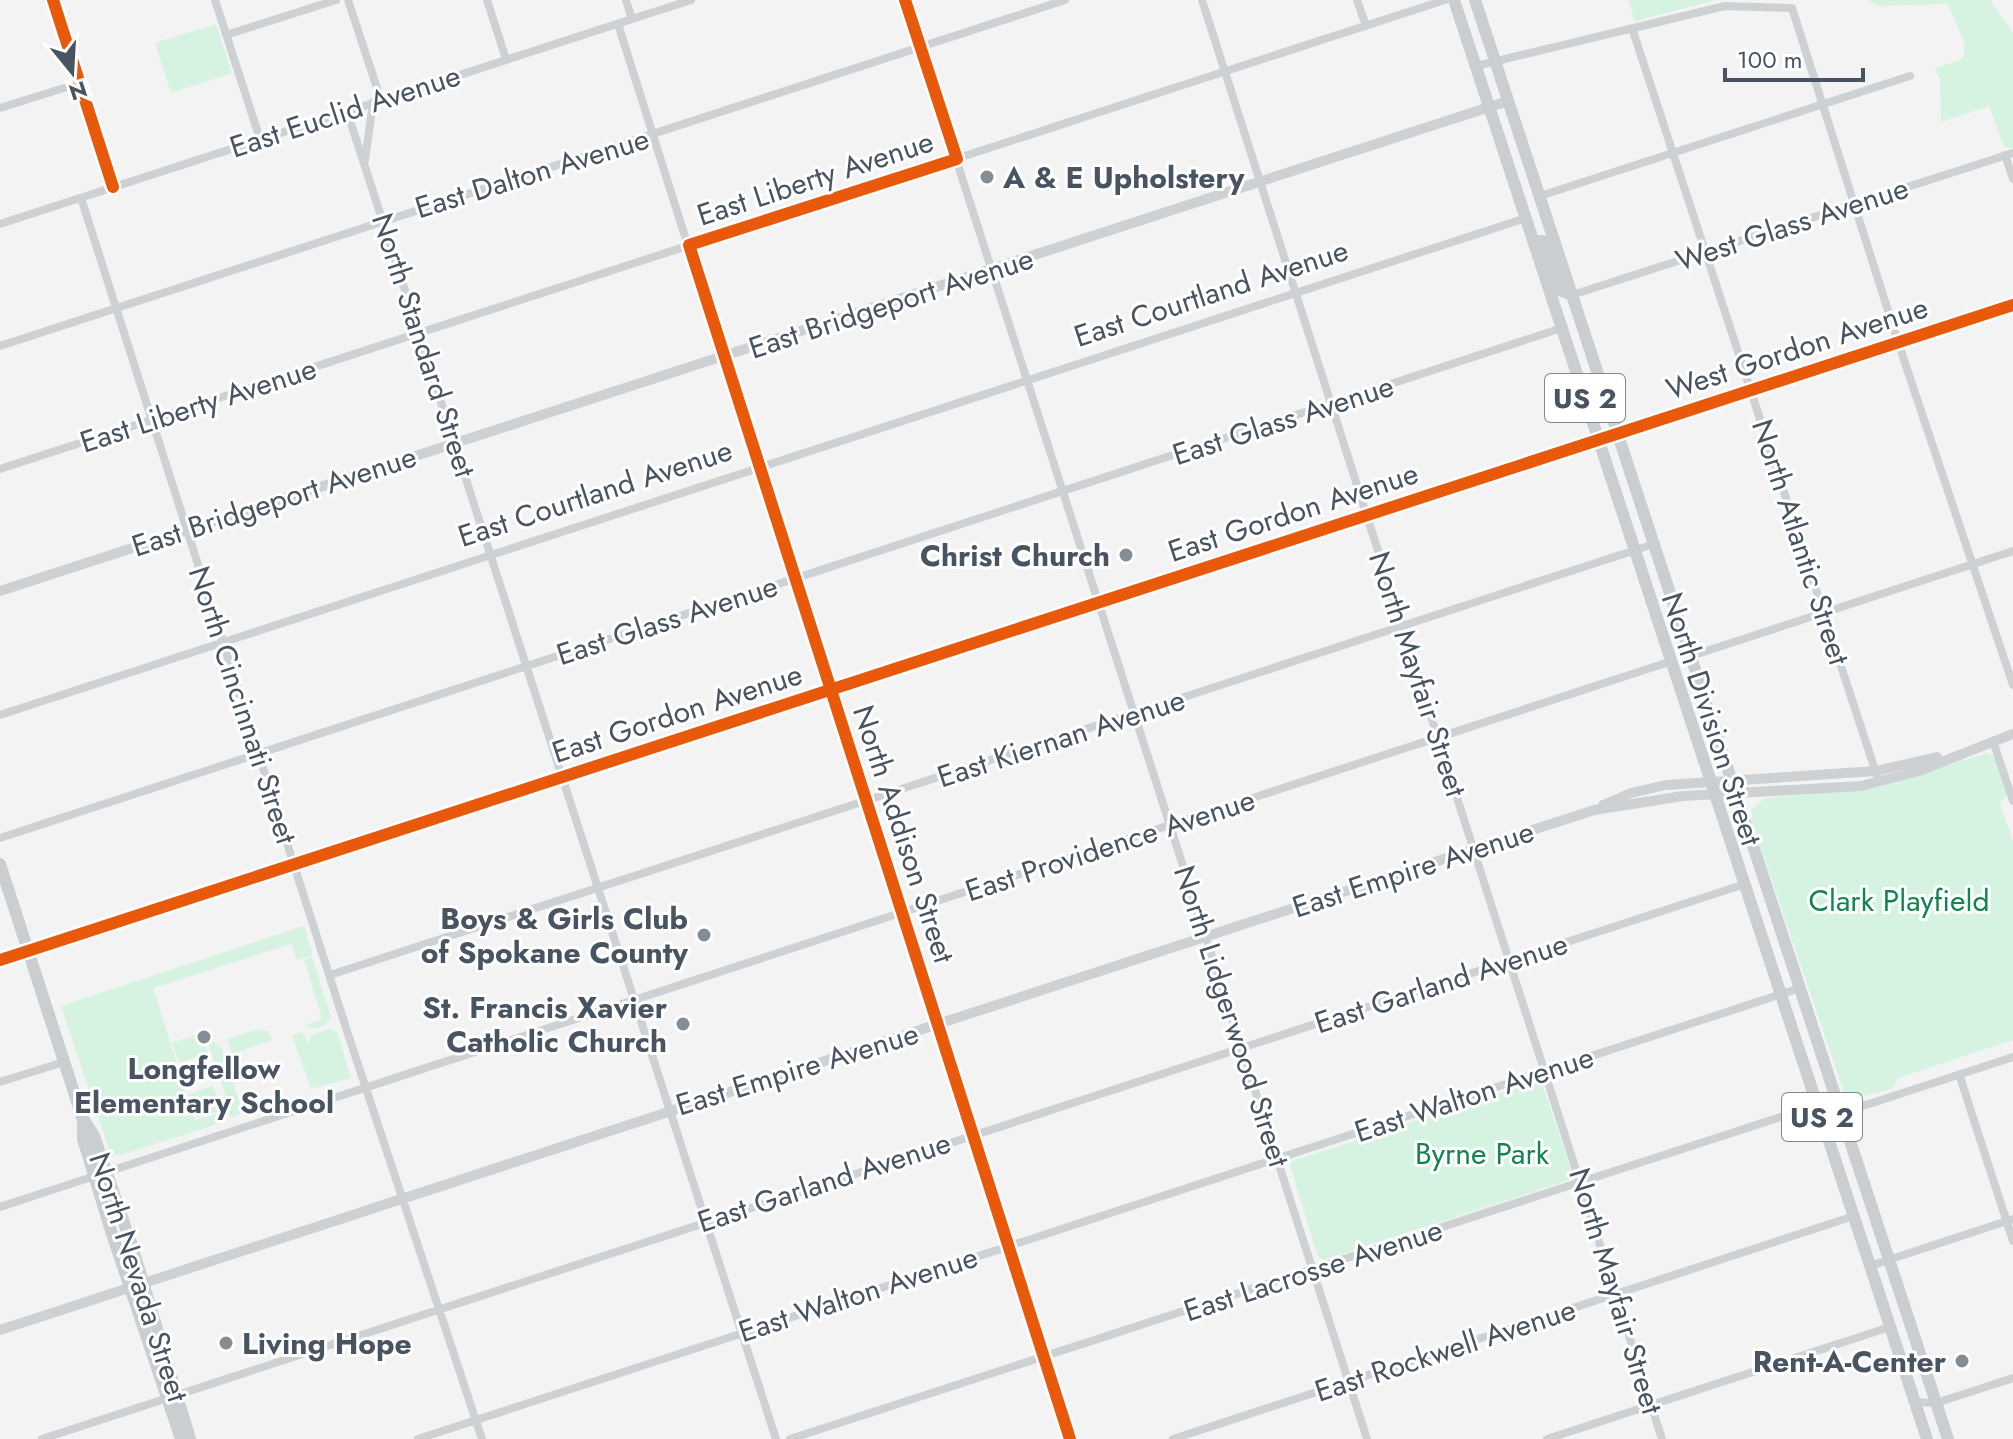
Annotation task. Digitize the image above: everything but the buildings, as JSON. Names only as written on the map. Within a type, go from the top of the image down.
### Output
[{"type":"main road","name":"North Division Street","points":[[1454,0],[1823,1119],[1925,1439]]},
{"type":"main road","name":"North Division Street","points":[[1475,0],[1947,1436]]},
{"type":"main road","points":[[1534,241],[1543,241],[1560,290],[1572,295]]},
{"type":"main road","points":[[1562,328],[1574,329],[1586,364],[1596,371]]},
{"type":"main road","name":"North Nevada Street","points":[[0,864],[82,1117],[83,1139],[101,1174],[144,1284],[181,1439]]},
{"type":"main road","name":"North Nevada Street","points":[[101,1174],[129,1288],[190,1439]]},
{"type":"street","points":[[53,0],[113,187]]},
{"type":"street","points":[[215,0],[260,139]]},
{"type":"street","points":[[226,35],[336,0]]},
{"type":"street","name":"North Standard Street","points":[[348,0],[377,101],[364,165]]},
{"type":"street","points":[[487,0],[506,59]]},
{"type":"street","points":[[626,0],[632,19]]},
{"type":"street","name":"East Euclid Avenue","points":[[0,224],[691,0]]},
{"type":"street","name":"North Lidgerwood Street","points":[[905,0],[1367,1439]]},
{"type":"street","name":"East Dalton Avenue","points":[[0,346],[1065,0]]},
{"type":"street","name":"North Mayfair Street","points":[[1202,0],[1662,1439]]},
{"type":"street","points":[[1357,0],[1366,26]]},
{"type":"street","name":"East Liberty Avenue","points":[[0,469],[1445,0]]},
{"type":"street","points":[[1476,66],[1725,6],[1792,8],[1898,342],[2013,685]]},
{"type":"street","name":"North Addison Street","points":[[618,24],[1070,1439]]},
{"type":"street","name":"North Atlantic Street","points":[[1632,28],[1878,777]]},
{"type":"street","points":[[1540,196],[1910,76]]},
{"type":"street","points":[[0,108],[80,83]]},
{"type":"street","name":"East Bridgeport Avenue","points":[[0,591],[1508,101]]},
{"type":"street","name":"North Standard Street","points":[[347,111],[776,1439]]},
{"type":"street","points":[[2009,154],[2013,179]]},
{"type":"street","name":"West Glass Avenue","points":[[1572,295],[2009,154]]},
{"type":"street","name":"North Cincinnati Street","points":[[81,198],[482,1439]]},
{"type":"street","name":"East Courtland Avenue","points":[[0,715],[1526,218]]},
{"type":"street","name":"West Gordon Avenue","points":[[1598,440],[2013,305]]},
{"type":"street","name":"East Glass Avenue","points":[[0,838],[1562,328]]},
{"type":"street","name":"East Gordon Avenue","points":[[0,960],[1598,440]]},
{"type":"street","name":"East Kiernan Avenue","points":[[330,975],[1654,544]]},
{"type":"street","points":[[1691,656],[2013,551]]},
{"type":"street","name":"East Providence Avenue","points":[[0,1207],[1672,661]]},
{"type":"street","points":[[1878,777],[2013,734]]},
{"type":"street","points":[[1993,741],[2013,801]]},
{"type":"street","name":"East Empire Avenue","points":[[1594,810],[1616,798],[1650,788],[1732,781],[1878,777]]},
{"type":"street","name":"East Empire Avenue","points":[[0,1330],[669,1109],[1594,810],[1659,798],[1736,795],[1878,777]]},
{"type":"street","name":"East Garland Avenue","points":[[42,1439],[706,1220],[1745,884]]},
{"type":"street","name":"East Walton Avenue","points":[[418,1439],[1800,988]]},
{"type":"street","points":[[1823,1119],[2013,1057]]},
{"type":"street","points":[[0,1082],[64,1062]]},
{"type":"street","points":[[1959,1074],[2010,1220],[2013,1241]]},
{"type":"street","name":"East Lacrosse Avenue","points":[[790,1439],[1836,1099]]},
{"type":"street","name":"East Rockwell Avenue","points":[[1173,1439],[1854,1216]]},
{"type":"street","points":[[1870,1266],[2010,1220]]},
{"type":"street","points":[[1547,1439],[1890,1327]]},
{"type":"street","points":[[1914,1402],[1936,1403],[2013,1378]]},
{"type":"street","points":[[1925,1439],[1947,1436]]},
{"type":"green space","points":[[1628,0],[1717,0],[1635,21]]},
{"type":"green space","points":[[1867,0],[1990,0],[2013,33],[2013,148],[2004,147],[1989,106],[1941,122],[1940,80],[1935,68],[1963,59],[1965,45],[1948,4],[1878,6]]},
{"type":"green space","points":[[216,24],[232,73],[171,93],[155,43]]},
{"type":"green space","name":"Clark Playfield","points":[[1987,753],[1995,758],[2007,796],[2000,803],[2013,842],[2013,1040],[1898,1078],[1893,1088],[1847,1101],[1753,825],[1751,809],[1766,798],[1879,787]]},
{"type":"green space","points":[[304,926],[312,952],[310,956],[297,960],[291,944],[153,988],[195,1120],[222,1112],[224,1122],[117,1156],[115,1154],[112,1158],[61,1006]]},
{"type":"green space","points":[[312,957],[331,1017],[326,1025],[314,1029],[306,1025],[322,1019],[304,960]]},
{"type":"green space","points":[[260,1029],[267,1031],[272,1040],[232,1054],[227,1039]]},
{"type":"green space","points":[[329,1029],[337,1032],[351,1078],[311,1089],[292,1035],[302,1032],[309,1044],[311,1035]]},
{"type":"green space","points":[[202,1033],[208,1053],[179,1063],[172,1043]]},
{"type":"green space","points":[[211,1039],[222,1049],[243,1113],[232,1118],[227,1111],[230,1109],[207,1040]]},
{"type":"green space","name":"Byrne Park","points":[[1541,1080],[1571,1169],[1569,1180],[1323,1260],[1318,1257],[1289,1162]]},
{"type":"green space","points":[[213,1086],[221,1110],[197,1118],[189,1094]]},
{"type":"cycle path","points":[[53,0],[113,187]]},
{"type":"cycle path","points":[[905,0],[957,159],[689,245],[1070,1439]]},
{"type":"cycle path","points":[[0,960],[2013,305]]},
{"type":"place","name":"A & E Upholstery","points":[[987,177]]},
{"type":"place","name":"Christ Church","points":[[1126,555]]},
{"type":"place","name":"Boys & Girls Club of Spokane County","points":[[704,935]]},
{"type":"place","name":"St. Francis Xavier Catholic Church","points":[[683,1024]]},
{"type":"place","name":"Longfellow Elementary School","points":[[204,1037]]},
{"type":"place","name":"Living Hope","points":[[226,1343]]},
{"type":"place","name":"Rent-A-Center","points":[[1962,1361]]}]
